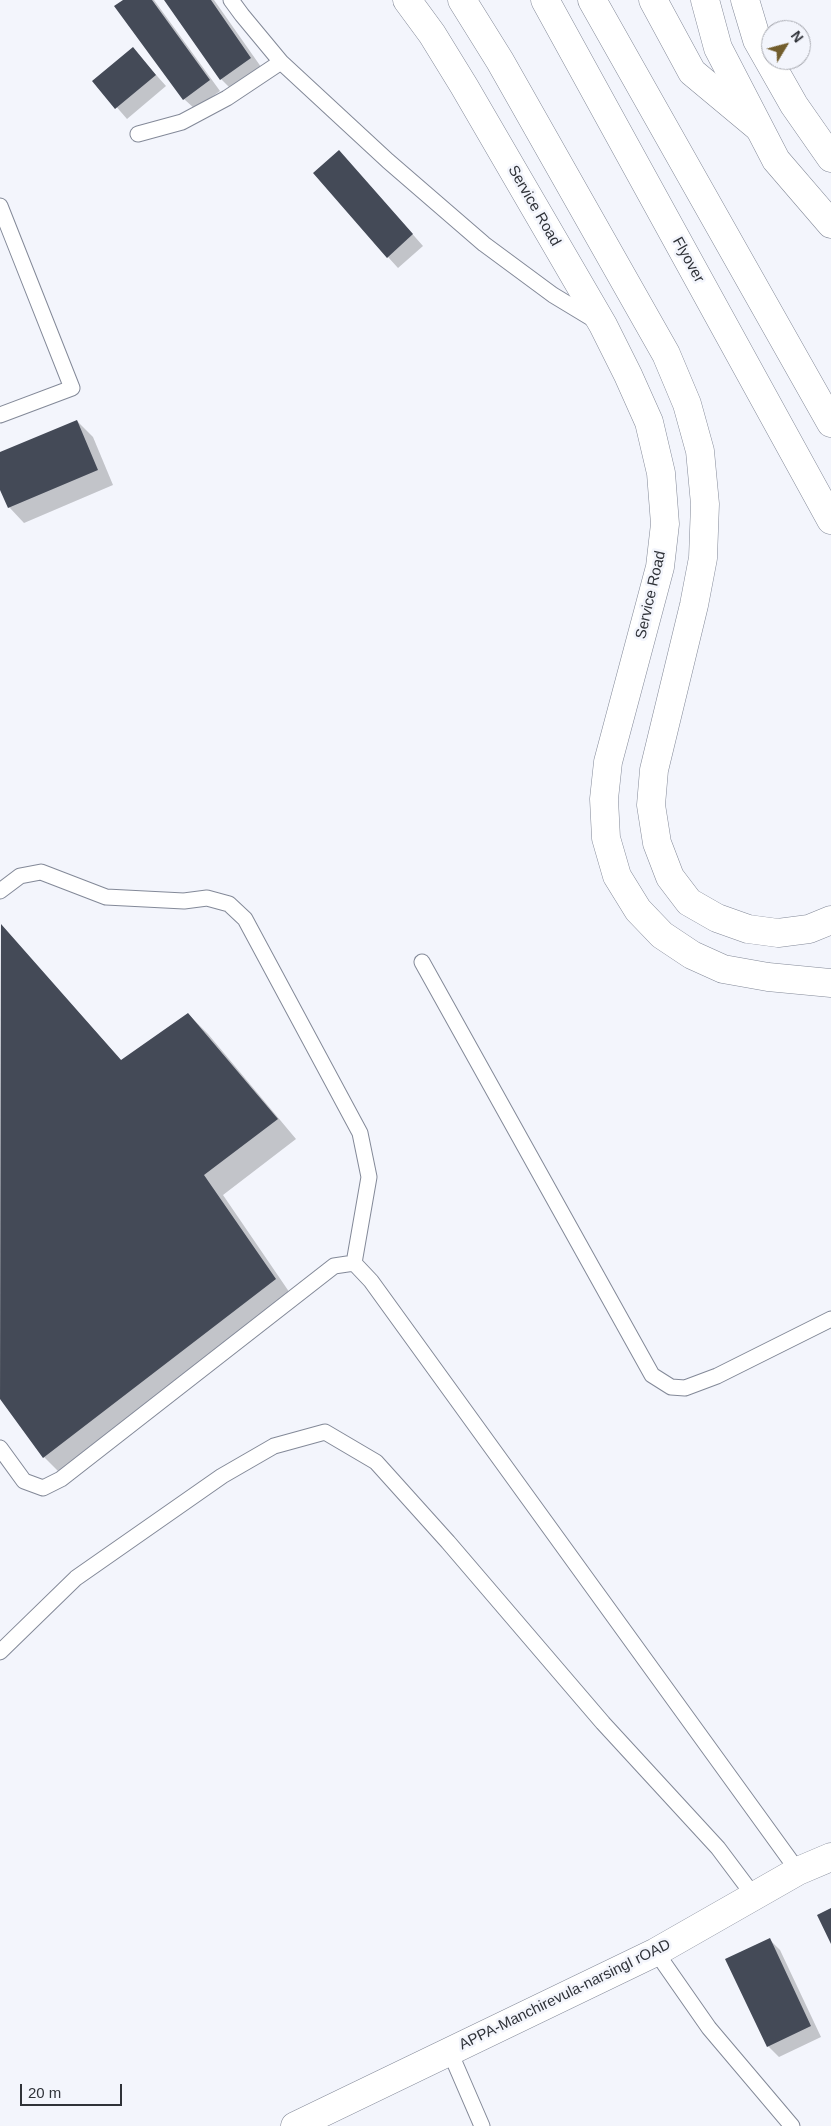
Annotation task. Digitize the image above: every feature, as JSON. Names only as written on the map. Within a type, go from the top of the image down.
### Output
[{"type":"main road","name":"Service Road","points":[[407,0],[432,34],[460,79],[603,325],[628,375],[648,422],[661,473],[665,524],[660,567],[608,762],[604,799],[606,838],[617,876],[638,910],[662,935],[692,955],[723,968],[768,978],[831,983]]},
{"type":"main road","points":[[462,0],[500,61],[666,354],[688,404],[700,451],[705,504],[703,558],[694,605],[654,770],[651,805],[656,843],[666,868],[670,877],[689,902],[717,918],[748,929],[778,933],[809,929],[831,920]]},
{"type":"main road","name":"Flyover","points":[[545,0],[831,520]]},
{"type":"main road","points":[[592,0],[831,423]]},
{"type":"main road","points":[[653,0],[692,72],[758,127]]},
{"type":"main road","points":[[705,0],[718,48],[776,160],[831,224]]},
{"type":"main road","points":[[745,0],[757,40],[794,105],[831,158]]},
{"type":"main road","name":"APPA-Manchirevula-narsingI rOAD","points":[[295,2126],[656,1952],[798,1871],[831,1857]]},
{"type":"lane","points":[[231,0],[282,62],[388,161],[484,244],[553,295],[603,325]]},
{"type":"lane","points":[[138,134],[182,122],[228,98],[282,62]]},
{"type":"lane","points":[[0,206],[72,388],[0,414]]},
{"type":"lane","points":[[0,891],[20,876],[41,872],[106,897],[184,902],[207,898],[230,904],[244,919],[360,1133],[369,1177],[354,1263]]},
{"type":"lane","points":[[422,962],[652,1375],[671,1387],[684,1388],[717,1376],[831,1319]]},
{"type":"lane","points":[[0,1448],[24,1481],[43,1488],[61,1479],[334,1266],[354,1263]]},
{"type":"lane","points":[[354,1263],[371,1281],[798,1871]]},
{"type":"lane","points":[[0,1652],[76,1578],[222,1476],[274,1446],[325,1432],[376,1462],[448,1542],[603,1723],[718,1848],[754,1896]]},
{"type":"lane","points":[[656,1952],[709,2028],[792,2126]]},
{"type":"lane","points":[[450,2052],[482,2126]]},
{"type":"building","points":[[123,0],[152,0],[210,80],[183,100],[114,6]]},
{"type":"building","points":[[164,0],[211,0],[251,58],[220,80]]},
{"type":"building","points":[[133,47],[156,75],[115,109],[92,81]]},
{"type":"building","points":[[339,150],[413,234],[387,258],[313,173]]},
{"type":"building","points":[[77,420],[98,470],[8,508],[0,490],[0,452]]},
{"type":"building","points":[[1,924],[121,1060],[188,1013],[278,1119],[204,1175],[276,1279],[43,1458],[0,1399]]},
{"type":"building","points":[[831,1908],[831,1944],[817,1915]]},
{"type":"building","points":[[770,1938],[811,2026],[767,2047],[725,1959]]}]
